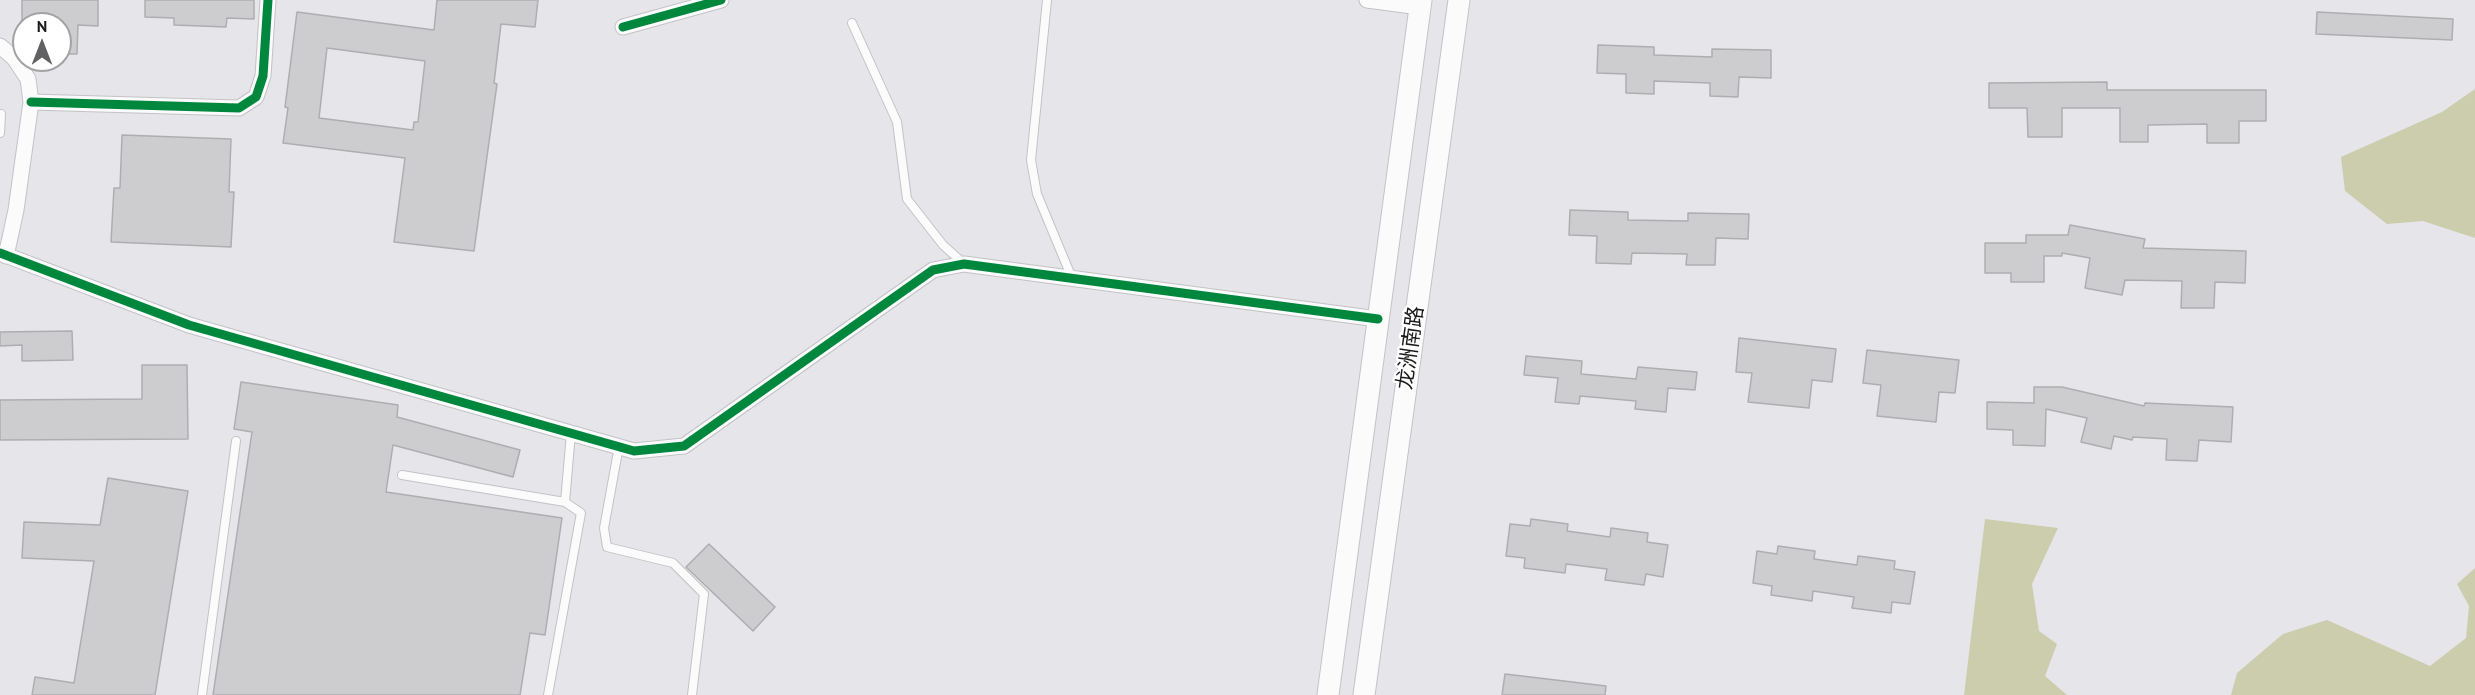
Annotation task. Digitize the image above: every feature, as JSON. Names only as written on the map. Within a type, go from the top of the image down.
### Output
[{"type":"main road","name":"龙洲南路","points":[[1364,695],[1459,0]]},
{"type":"main road","name":"龙洲南路","points":[[1328,695],[1421,3]]},
{"type":"street","points":[[31,102],[239,108],[256,97],[263,76],[268,0]]},
{"type":"street","points":[[623,27],[722,0]]},
{"type":"street","points":[[1367,0],[1421,3]]},
{"type":"street","points":[[0,46],[14,58],[28,79],[31,102],[16,210],[3,255],[189,325],[634,451],[684,446],[933,270],[964,264],[1378,319]]},
{"type":"lane","points":[[1047,0],[1031,160],[1037,194],[1072,278]]},
{"type":"lane","points":[[852,23],[897,122],[907,199],[943,245],[964,264]]},
{"type":"lane","points":[[0,134],[1,114]]},
{"type":"lane","points":[[566,502],[571,434]]},
{"type":"lane","points":[[202,695],[236,441]]},
{"type":"lane","points":[[619,446],[604,528],[607,547],[673,562],[704,594],[693,695]]},
{"type":"lane","points":[[402,475],[566,502],[581,513],[548,695]]},
{"type":"green space","points":[[2475,89],[2475,238],[2423,221],[2387,224],[2345,191],[2341,157],[2442,112]]},
{"type":"green space","points":[[1985,519],[2058,528],[2032,584],[2039,631],[2057,644],[2045,676],[2067,695],[1964,695]]},
{"type":"green space","points":[[2475,568],[2475,695],[2231,695],[2237,673],[2283,634],[2327,620],[2430,666],[2466,638],[2469,606],[2457,584]]},
{"type":"building","points":[[22,0],[98,0],[98,26],[78,25],[77,54],[72,54],[72,12],[22,12]]},
{"type":"building","points":[[145,0],[254,0],[254,19],[227,18],[226,27],[174,25],[174,18],[145,17]]},
{"type":"building","points":[[437,0],[538,0],[535,27],[501,24],[494,83],[497,84],[474,251],[394,242],[405,158],[283,143],[288,108],[285,107],[297,12],[434,30]],"holes":[[[327,48],[425,61],[418,122],[414,122],[413,130],[319,118]]]},
{"type":"building","points":[[2317,12],[2453,19],[2452,40],[2316,34]]},
{"type":"building","points":[[1598,45],[1654,47],[1654,55],[1712,57],[1712,49],[1771,50],[1771,78],[1739,77],[1738,97],[1710,96],[1710,83],[1654,81],[1654,94],[1626,93],[1626,74],[1597,73]]},
{"type":"building","points":[[2107,82],[2107,90],[2266,90],[2266,121],[2239,121],[2239,143],[2207,143],[2207,124],[2148,125],[2148,142],[2120,142],[2120,108],[2062,108],[2062,137],[2028,137],[2027,108],[1989,108],[1989,83]]},
{"type":"building","points":[[122,135],[231,139],[229,192],[234,192],[231,247],[111,242],[114,188],[120,188]]},
{"type":"building","points":[[1570,210],[1628,212],[1628,220],[1688,221],[1688,213],[1749,214],[1748,239],[1716,238],[1715,265],[1686,265],[1687,254],[1632,253],[1631,264],[1596,263],[1597,236],[1569,235]]},
{"type":"building","points":[[2070,225],[2145,239],[2143,248],[2246,251],[2245,283],[2215,282],[2214,308],[2181,308],[2182,281],[2125,280],[2122,295],[2085,288],[2090,258],[2062,253],[2062,256],[2044,256],[2044,282],[2011,282],[2011,273],[1985,273],[1985,243],[2026,243],[2026,235],[2068,235]]},
{"type":"building","points":[[72,331],[73,360],[22,361],[22,345],[0,346],[0,332]]},
{"type":"building","points":[[1739,338],[1836,349],[1832,382],[1812,380],[1809,408],[1748,402],[1752,373],[1736,372]]},
{"type":"building","points":[[1867,350],[1959,360],[1955,393],[1939,392],[1936,422],[1877,416],[1881,385],[1863,383]]},
{"type":"building","points":[[1526,356],[1582,361],[1581,374],[1636,379],[1638,367],[1697,372],[1695,390],[1668,388],[1666,412],[1635,409],[1636,401],[1580,396],[1579,404],[1555,402],[1558,378],[1524,375]]},
{"type":"building","points":[[142,365],[187,365],[188,439],[0,440],[0,400],[142,399]]},
{"type":"building","points":[[241,382],[398,405],[397,417],[520,450],[513,477],[393,445],[386,492],[562,518],[545,635],[530,633],[520,695],[213,695],[252,432],[234,429]]},
{"type":"building","points":[[2034,387],[2062,387],[2144,406],[2145,403],[2233,407],[2231,442],[2199,440],[2197,461],[2166,460],[2167,439],[2133,437],[2132,440],[2114,436],[2111,449],[2081,442],[2087,418],[2046,409],[2045,446],[2013,445],[2013,430],[1987,429],[1987,402],[2034,403]]},
{"type":"building","points":[[108,478],[188,491],[155,695],[32,695],[35,677],[74,683],[94,561],[22,558],[24,522],[100,525]]},
{"type":"building","points":[[1531,519],[1568,524],[1567,531],[1610,537],[1611,528],[1648,533],[1647,542],[1668,545],[1663,577],[1646,574],[1644,585],[1605,580],[1607,569],[1566,564],[1565,573],[1524,568],[1525,558],[1506,556],[1510,524],[1530,526]]},
{"type":"building","points":[[709,544],[775,607],[753,631],[686,567]]},
{"type":"building","points":[[1778,546],[1815,551],[1814,559],[1857,565],[1858,556],[1895,561],[1894,569],[1915,572],[1910,604],[1892,602],[1891,613],[1852,608],[1854,597],[1813,591],[1812,601],[1771,595],[1772,586],[1753,583],[1757,551],[1777,554]]},
{"type":"building","points":[[1505,674],[1606,686],[1605,695],[1502,695]]},
{"type":"cycle path","points":[[31,102],[239,108],[256,97],[263,76],[268,0]]},
{"type":"cycle path","points":[[623,27],[721,0]]},
{"type":"cycle path","points":[[0,253],[189,325],[634,451],[684,446],[933,270],[964,264],[1378,319]]}]
